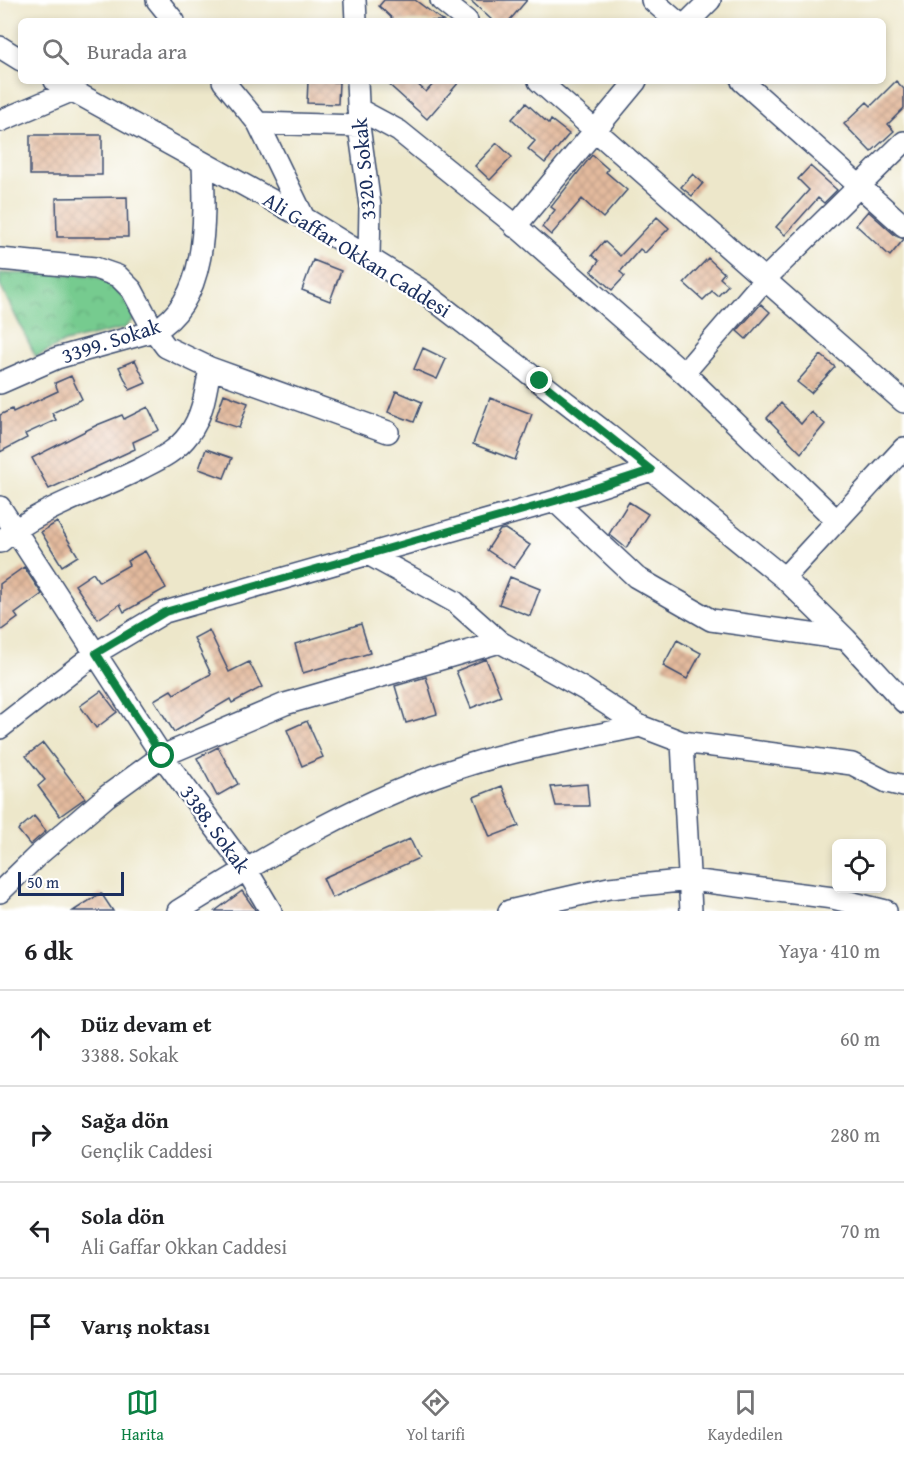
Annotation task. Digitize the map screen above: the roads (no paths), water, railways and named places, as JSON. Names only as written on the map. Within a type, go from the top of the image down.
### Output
[{"type":"street","points":[[157,0],[172,18]]},
{"type":"street","points":[[355,0],[356,18]]},
{"type":"street","points":[[441,0],[463,18]]},
{"type":"street","points":[[652,0],[673,18]]},
{"type":"street","points":[[692,18],[710,0]]},
{"type":"street","points":[[0,47],[18,58]]},
{"type":"street","points":[[226,84],[258,123],[304,218]]},
{"type":"street","name":"3320. Sokak","points":[[357,84],[358,118],[370,207],[369,257]]},
{"type":"street","points":[[543,84],[766,278],[904,402]]},
{"type":"street","points":[[515,227],[633,84]]},
{"type":"street","points":[[745,84],[904,226]]},
{"type":"street","points":[[0,121],[63,86]]},
{"type":"street","name":"Ali Gaffar Okkan Caddesi","points":[[63,86],[304,218],[421,290],[465,322],[784,578],[904,700]]},
{"type":"street","points":[[258,123],[358,118],[399,131],[515,227],[684,373],[837,521]]},
{"type":"street","points":[[684,373],[766,278],[860,188],[904,142]]},
{"type":"street","name":"3399. Sokak","points":[[0,383],[57,358],[154,331],[167,324],[177,312],[196,270],[203,226],[203,164]]},
{"type":"street","points":[[0,259],[95,268],[118,276],[141,304],[154,331],[166,347],[210,368],[388,432]]},
{"type":"street","points":[[8,536],[66,502],[115,482],[178,447],[191,432],[203,402],[210,368]]},
{"type":"street","points":[[784,578],[904,448]]},
{"type":"street","points":[[0,728],[96,653],[165,612],[555,501],[651,470]]},
{"type":"street","points":[[555,501],[636,577],[711,620],[846,639]]},
{"type":"street","name":"3388. Sokak","points":[[0,507],[8,536],[96,653],[162,756],[246,869],[271,911]]},
{"type":"street","points":[[368,554],[455,602],[500,642],[584,689],[640,726],[682,742],[852,764],[887,782],[904,786]]},
{"type":"street","points":[[0,892],[90,811],[162,756],[285,704],[500,642]]},
{"type":"street","points":[[178,911],[246,869],[364,805],[470,765],[535,748],[640,726]]},
{"type":"street","points":[[682,742],[691,911]]},
{"type":"street","points":[[509,911],[609,888],[691,880],[833,898],[886,911]]}]
